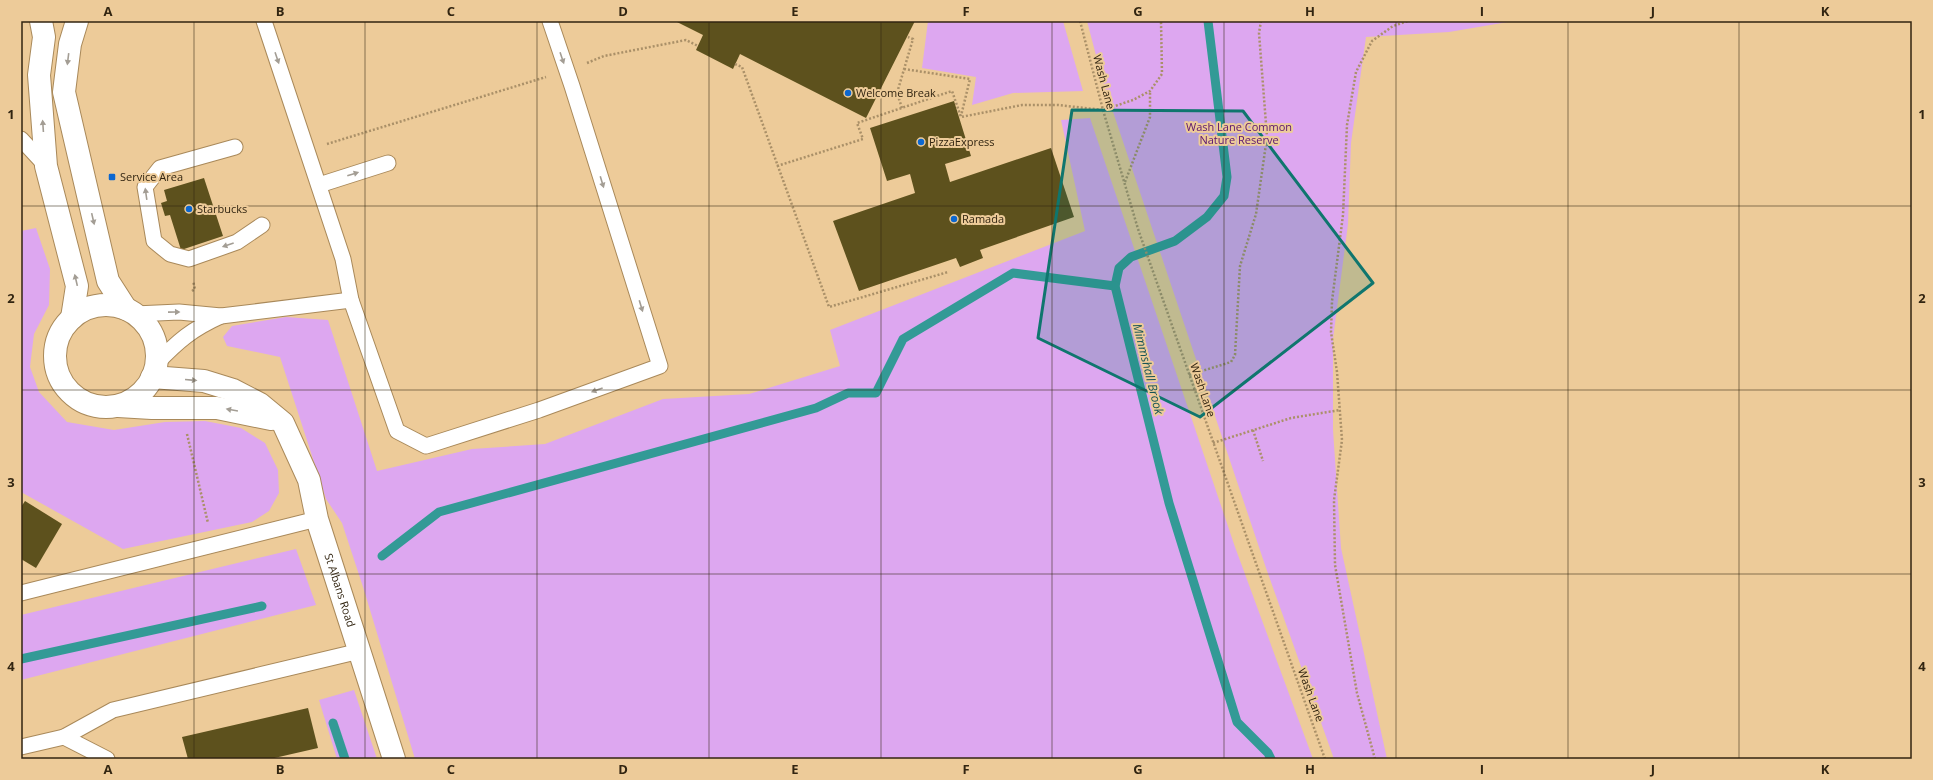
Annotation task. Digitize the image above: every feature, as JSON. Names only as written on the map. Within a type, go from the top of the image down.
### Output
[{"type":"street","points":[[41,21],[44,37],[39,75],[46,166],[77,286],[72,318]]},
{"type":"street","points":[[77,21],[70,44],[64,92],[108,281],[131,312],[149,327],[154,340],[154,370],[148,386],[136,398],[117,406]]},
{"type":"street","points":[[131,312],[102,305],[85,310],[72,318],[61,332],[56,348],[55,363],[60,379],[76,398],[98,407],[217,408],[249,413],[283,423]]},
{"type":"street","name":"St Albans Road","points":[[154,370],[204,381],[233,390],[260,404],[283,423],[309,480],[317,519],[394,759]]},
{"type":"lane","points":[[264,21],[343,259],[351,300],[396,431],[426,446],[539,410],[660,366],[550,21]]},
{"type":"lane","points":[[21,138],[46,166]]},
{"type":"lane","points":[[235,147],[160,168],[145,187],[154,240],[170,254],[189,259],[237,242],[262,225]]},
{"type":"lane","points":[[319,185],[388,163]]},
{"type":"lane","points":[[131,312],[179,312],[222,316],[351,300]]},
{"type":"lane","points":[[154,370],[181,338],[201,325],[222,316]]},
{"type":"lane","points":[[21,593],[317,519]]},
{"type":"lane","points":[[21,747],[64,737],[113,710],[360,651]]},
{"type":"lane","points":[[64,737],[107,759]]},
{"type":"path","name":"Wash Lane","points":[[1080,21],[1103,110],[1138,229],[1325,759]]},
{"type":"path","points":[[961,118],[1022,105],[1058,105],[1103,110],[1134,100],[1150,91],[1162,74],[1161,21]]},
{"type":"path","points":[[1189,375],[1231,362],[1235,355],[1240,266],[1256,214],[1267,137],[1259,33],[1261,21]]},
{"type":"path","points":[[1375,759],[1357,692],[1335,565],[1334,500],[1342,440],[1332,332],[1332,301],[1343,214],[1347,125],[1356,72],[1372,41],[1393,26],[1408,21]]},
{"type":"path","points":[[902,108],[897,93],[912,39],[908,37]]},
{"type":"path","points":[[308,150],[566,71],[604,56],[686,40],[698,46]]},
{"type":"path","points":[[735,64],[742,67],[829,307],[948,272]]},
{"type":"path","points":[[904,69],[970,79],[961,118]]},
{"type":"path","points":[[1124,182],[1150,118],[1150,91]]},
{"type":"path","points":[[778,166],[863,139],[857,123],[952,92],[961,118]]},
{"type":"path","points":[[1213,443],[1291,418],[1340,410]]},
{"type":"path","points":[[186,427],[187,441],[213,545]]},
{"type":"path","points":[[1253,430],[1263,461]]},
{"type":"highlighted area","points":[[1072,110],[1243,111],[1373,283],[1200,417],[1038,338]]},
{"type":"green space","points":[[928,21],[1063,21],[1083,91],[1013,93],[972,105],[976,77],[922,68]]},
{"type":"green space","name":"Wash Lane Common Nature Reserve","points":[[1087,21],[1514,21],[1449,32],[1366,37],[1351,143],[1348,224],[1333,339],[1333,430],[1341,548],[1387,759],[1334,759],[1266,568],[1103,82]]},
{"type":"green space","points":[[1090,118],[1235,547],[1313,759],[415,759],[364,590],[342,523],[326,499],[280,357],[227,346],[223,337],[232,326],[286,317],[328,320],[377,471],[472,449],[545,444],[663,399],[749,394],[840,366],[830,330],[1085,231],[1061,120]]},
{"type":"green space","points":[[36,228],[50,269],[49,305],[34,334],[30,367],[39,392],[67,422],[114,430],[165,422],[205,421],[241,428],[265,443],[278,470],[279,493],[269,511],[252,522],[123,549],[21,492],[21,231]]},
{"type":"green space","points":[[296,549],[316,605],[21,680],[21,615]]},
{"type":"green space","points":[[354,690],[377,759],[337,759],[319,700]]},
{"type":"building","name":"Welcome Break","points":[[675,21],[915,21],[866,118],[740,54],[733,69],[696,50],[703,35]]},
{"type":"building","name":"Ramada","points":[[954,101],[971,156],[945,164],[950,182],[1051,148],[1074,217],[980,250],[983,258],[960,267],[956,258],[859,291],[833,221],[915,193],[910,174],[887,181],[870,128]]},
{"type":"building","name":"Starbucks","points":[[204,178],[223,236],[181,250],[170,215],[165,216],[161,203],[167,201],[164,190]]},
{"type":"building","points":[[25,501],[62,524],[36,568],[21,559],[21,507]]},
{"type":"building","points":[[308,708],[318,748],[270,759],[188,759],[182,737]]},
{"type":"waterway","name":"Mimmshall Brook","points":[[1208,21],[1227,177],[1224,196],[1207,217],[1175,241],[1131,257],[1119,268],[1115,286],[1169,503],[1237,722],[1268,753],[1271,759]]},
{"type":"waterway","points":[[382,556],[439,512],[816,408],[848,393],[876,393],[903,339],[1013,273],[1115,286]]},
{"type":"waterway","points":[[21,659],[262,606]]},
{"type":"waterway","points":[[333,723],[345,759]]},
{"type":"place","name":"Welcome Break","points":[[848,93]]},
{"type":"place","name":"PizzaExpress","points":[[921,142]]},
{"type":"place","name":"Service Area","points":[[112,177]]},
{"type":"place","name":"Starbucks","points":[[189,209]]},
{"type":"place","name":"Ramada","points":[[954,219]]}]
